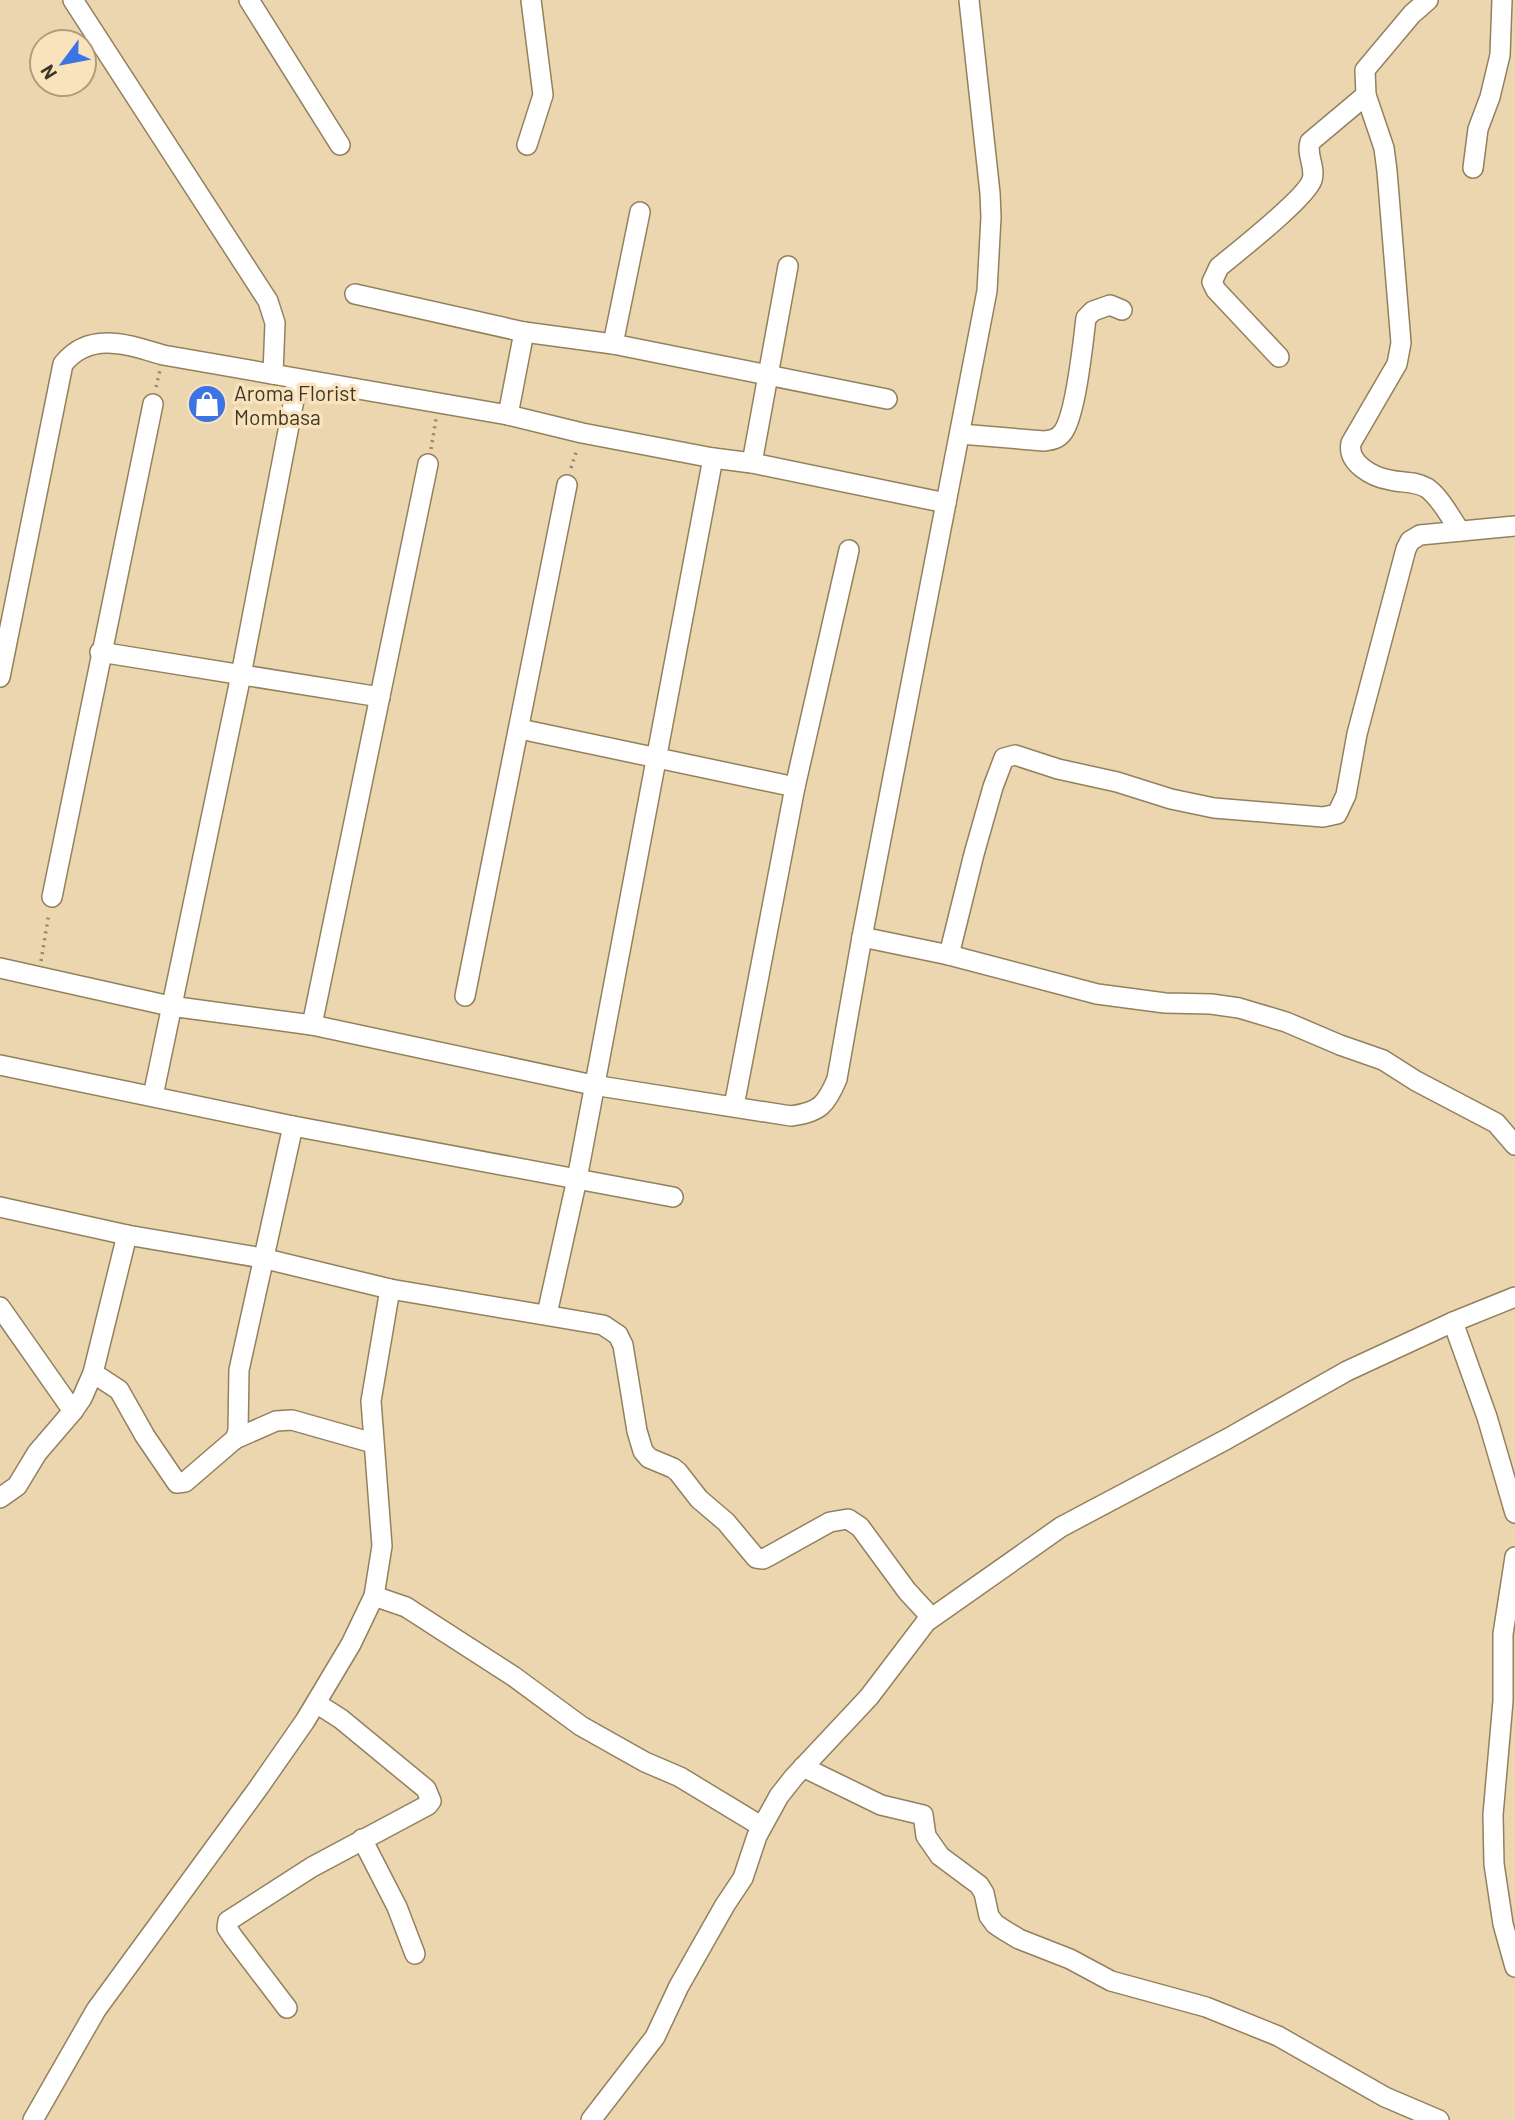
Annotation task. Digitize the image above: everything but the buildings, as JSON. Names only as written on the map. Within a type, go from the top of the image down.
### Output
[{"type":"street","points":[[73,0],[268,301],[275,323],[273,373]]},
{"type":"street","points":[[249,0],[340,145]]},
{"type":"street","points":[[527,145],[543,96],[530,0]]},
{"type":"street","points":[[0,968],[170,1006],[312,1024],[593,1086],[791,1116],[819,1109],[829,1097],[837,1079],[862,937],[982,323],[991,217],[969,0]]},
{"type":"street","points":[[1428,0],[1412,14],[1368,66],[1364,77],[1366,95],[1384,148],[1401,343],[1396,364],[1351,443],[1350,454],[1356,464],[1382,478],[1419,484],[1429,489],[1460,531]]},
{"type":"street","points":[[1473,168],[1478,129],[1490,97],[1500,55],[1502,0]]},
{"type":"street","points":[[1279,357],[1216,290],[1212,282],[1219,267],[1287,208],[1310,184],[1313,172],[1308,151],[1310,142],[1366,95]]},
{"type":"street","points":[[613,344],[640,212]]},
{"type":"street","points":[[752,463],[788,266]]},
{"type":"street","points":[[355,294],[524,332],[613,344],[887,399]]},
{"type":"street","points":[[960,434],[1044,441],[1053,440],[1060,435],[1065,428],[1076,390],[1086,318],[1093,311],[1110,305],[1122,310]]},
{"type":"street","points":[[508,415],[524,332]]},
{"type":"street","points":[[0,677],[6,620],[63,363],[70,354],[100,342],[115,342],[163,355],[508,415],[582,433],[752,463],[946,503]]},
{"type":"street","points":[[153,1096],[241,675],[298,379]]},
{"type":"street","points":[[52,897],[100,652],[153,404]]},
{"type":"street","points":[[547,1314],[577,1179],[713,458]]},
{"type":"street","points":[[312,1024],[428,464]]},
{"type":"street","points":[[465,996],[567,485]]},
{"type":"street","points":[[949,956],[993,787],[1002,761],[1008,756],[1015,755],[1171,799],[1214,808],[1323,817],[1337,814],[1346,795],[1357,734],[1410,541],[1420,535],[1515,526]]},
{"type":"street","points":[[733,1106],[794,787],[849,550]]},
{"type":"street","points":[[100,652],[380,697]]},
{"type":"street","points":[[520,729],[794,787]]},
{"type":"street","points":[[862,937],[949,956],[1097,995],[1166,1003],[1211,1004],[1286,1022],[1383,1060],[1416,1081],[1496,1123],[1515,1145]]},
{"type":"street","points":[[0,1065],[293,1126],[673,1197]]},
{"type":"street","points":[[235,1439],[239,1423],[239,1370],[293,1126]]},
{"type":"street","points":[[0,1207],[127,1235],[262,1258],[390,1289],[603,1325],[618,1335],[623,1345],[643,1451],[649,1458],[678,1472],[699,1499],[726,1522],[756,1558],[763,1559],[830,1522],[848,1520],[860,1527],[907,1591],[931,1617]]},
{"type":"street","points":[[0,1498],[17,1486],[37,1453],[74,1411],[93,1373],[127,1235]]},
{"type":"street","points":[[33,2120],[96,2010],[260,1787],[316,1703],[351,1644],[374,1596],[382,1546],[371,1401],[390,1289]]},
{"type":"street","points":[[591,2120],[655,2037],[679,1986],[743,1878],[761,1826],[779,1796],[869,1697],[931,1617],[1061,1527],[1227,1439],[1347,1371],[1452,1322],[1515,1297]]},
{"type":"street","points":[[0,1307],[74,1411]]},
{"type":"street","points":[[1452,1322],[1487,1417],[1515,1513]]},
{"type":"street","points":[[93,1373],[119,1390],[173,1481],[177,1483],[185,1482],[235,1439],[276,1420],[292,1420],[373,1443]]},
{"type":"street","points":[[1515,1557],[1503,1634],[1503,1701],[1493,1815],[1494,1864],[1503,1924],[1515,1967]]},
{"type":"street","points":[[374,1596],[406,1607],[513,1676],[581,1726],[645,1762],[680,1777],[761,1826]]},
{"type":"street","points":[[286,2008],[226,1924],[236,1914],[362,1839],[428,1805],[431,1797],[426,1789],[360,1735],[316,1703]]},
{"type":"street","points":[[803,1767],[881,1805],[923,1815],[926,1836],[940,1856],[979,1885],[984,1893],[987,1911],[995,1924],[1019,1939],[1070,1959],[1111,1981],[1206,2007],[1278,2036],[1385,2097],[1439,2120]]},
{"type":"street","points":[[362,1839],[397,1907],[415,1954]]},
{"type":"path","points":[[153,404],[163,355]]},
{"type":"path","points":[[428,464],[439,403]]},
{"type":"path","points":[[567,485],[582,433]]},
{"type":"path","points":[[38,978],[52,897]]},
{"type":"place","name":"Aroma Florist Mombasa","points":[[207,404]]}]
